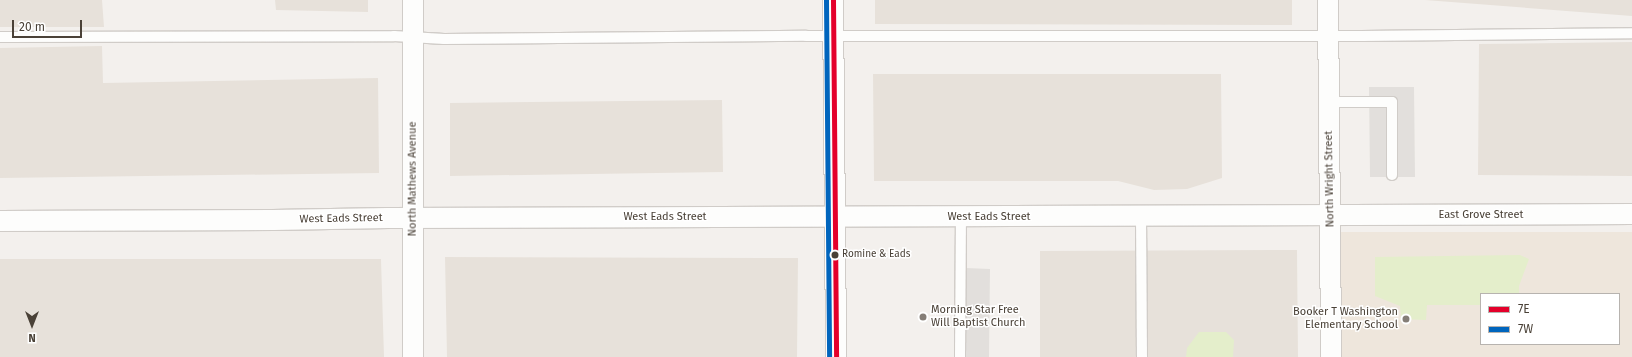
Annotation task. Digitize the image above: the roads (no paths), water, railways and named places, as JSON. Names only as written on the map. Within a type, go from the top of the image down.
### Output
[{"type":"street","name":"North Mathews Avenue","points":[[413,0],[413,357]]},
{"type":"street","points":[[833,0],[836,357]]},
{"type":"street","name":"North Wright Street","points":[[1328,0],[1331,357]]},
{"type":"street","name":"East Grove Street","points":[[1330,216],[1632,214]]},
{"type":"street","name":"West Eads Street","points":[[0,221],[413,218],[1330,216]]},
{"type":"lane","points":[[0,37],[394,36],[413,38],[1632,33]]},
{"type":"lane","points":[[1329,102],[1392,102],[1392,175]]},
{"type":"lane","points":[[960,357],[961,216]]},
{"type":"lane","points":[[1141,216],[1142,357]]},
{"type":"place","name":"Romine & Eads","points":[[835,255]]},
{"type":"place","name":"Morning Star Free Will Baptist Church","points":[[923,317]]},
{"type":"place","name":"Booker T Washington Elementary School","points":[[1406,319]]}]
